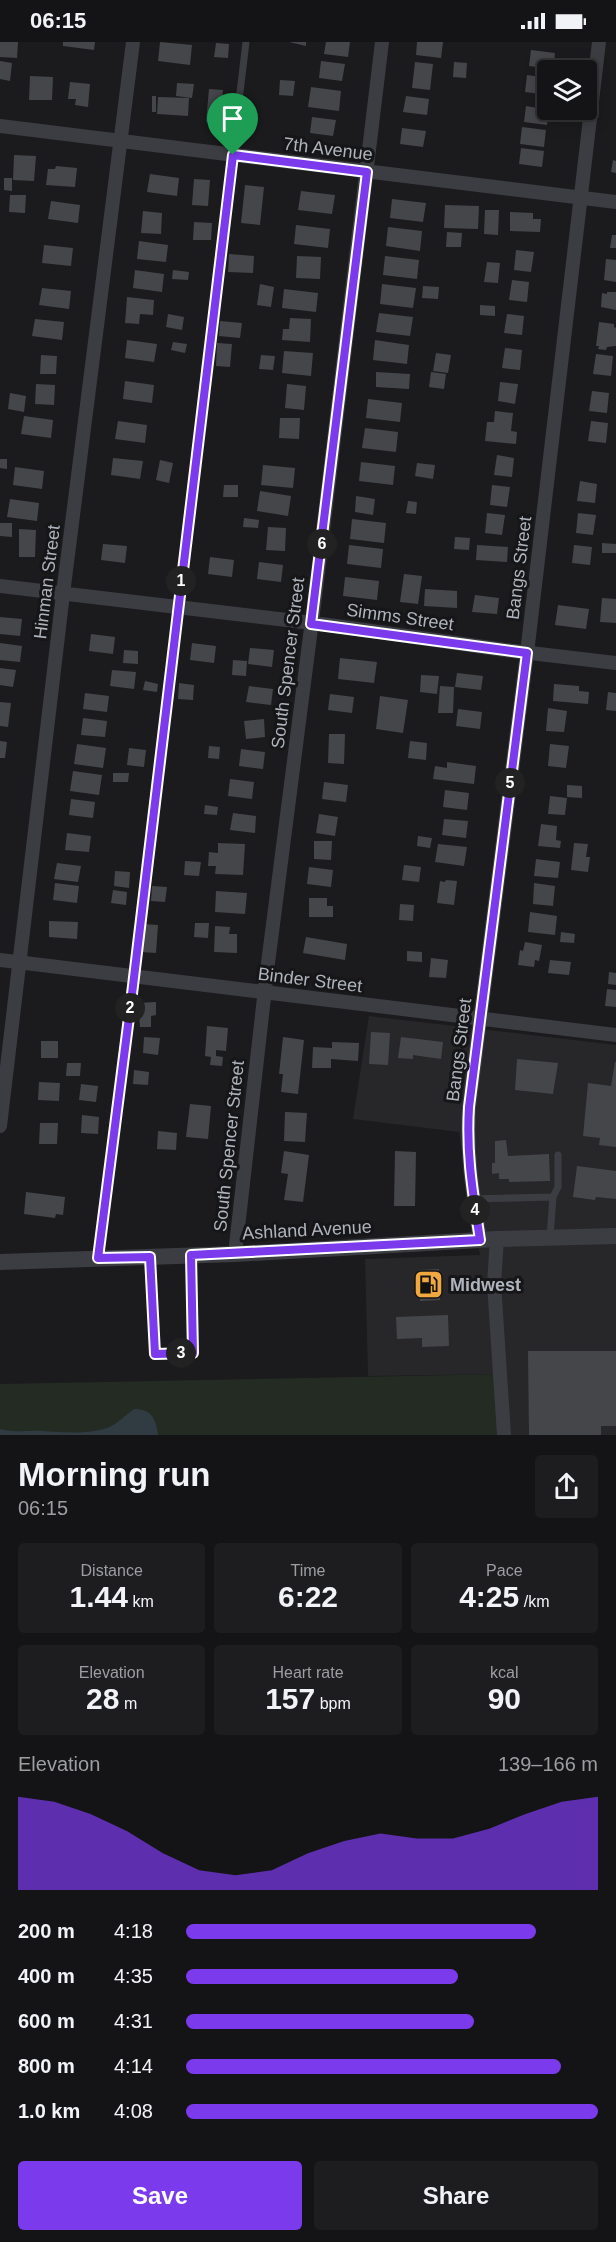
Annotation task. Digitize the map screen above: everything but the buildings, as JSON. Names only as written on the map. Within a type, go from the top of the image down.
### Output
[{"type":"street","name":"Hinman Street","points":[[0,1126],[132,42]]},
{"type":"street","name":"South Spencer Street","points":[[235,1254],[264,993],[382,42]]},
{"type":"street","name":"Bangs Street","points":[[480,1240],[469,1172],[467,1140],[469,1107],[527,653],[599,42]]},
{"type":"street","name":"7th Avenue","points":[[0,126],[616,202]]},
{"type":"street","name":"Simms Street","points":[[0,586],[616,663]]},
{"type":"street","name":"Binder Street","points":[[0,960],[616,1035]]},
{"type":"street","name":"Ashland Avenue","points":[[0,1262],[235,1254],[497,1239],[616,1236]]},
{"type":"street","points":[[497,1239],[504,1435]]},
{"type":"lane","points":[[98,1258],[246,42]]},
{"type":"lane","points":[[550,1238],[553,1197],[558,1186],[558,1155]]},
{"type":"lane","points":[[474,1199],[553,1197]]},
{"type":"lane","points":[[150,1257],[155,1354],[193,1353],[191,1255]]},
{"type":"shaded area","points":[[369,1016],[616,1045],[616,1435],[508,1435],[505,1374],[368,1376],[365,1259],[480,1255],[459,1132],[353,1119]]},
{"type":"shaded area","points":[[506,1374],[508,1435],[0,1435],[0,1384]]},
{"type":"shaded area","points":[[134,1409],[140,1409],[152,1416],[158,1435],[0,1435],[0,1429],[91,1432],[115,1424]]},
{"type":"place","name":"Midwest","points":[[429,1285]]},
{"type":"route","points":[[233,155],[367,172],[311,624],[527,653],[469,1107],[467,1140],[469,1172],[480,1240],[191,1255],[193,1353],[155,1354],[150,1257],[98,1258],[233,155]]}]
